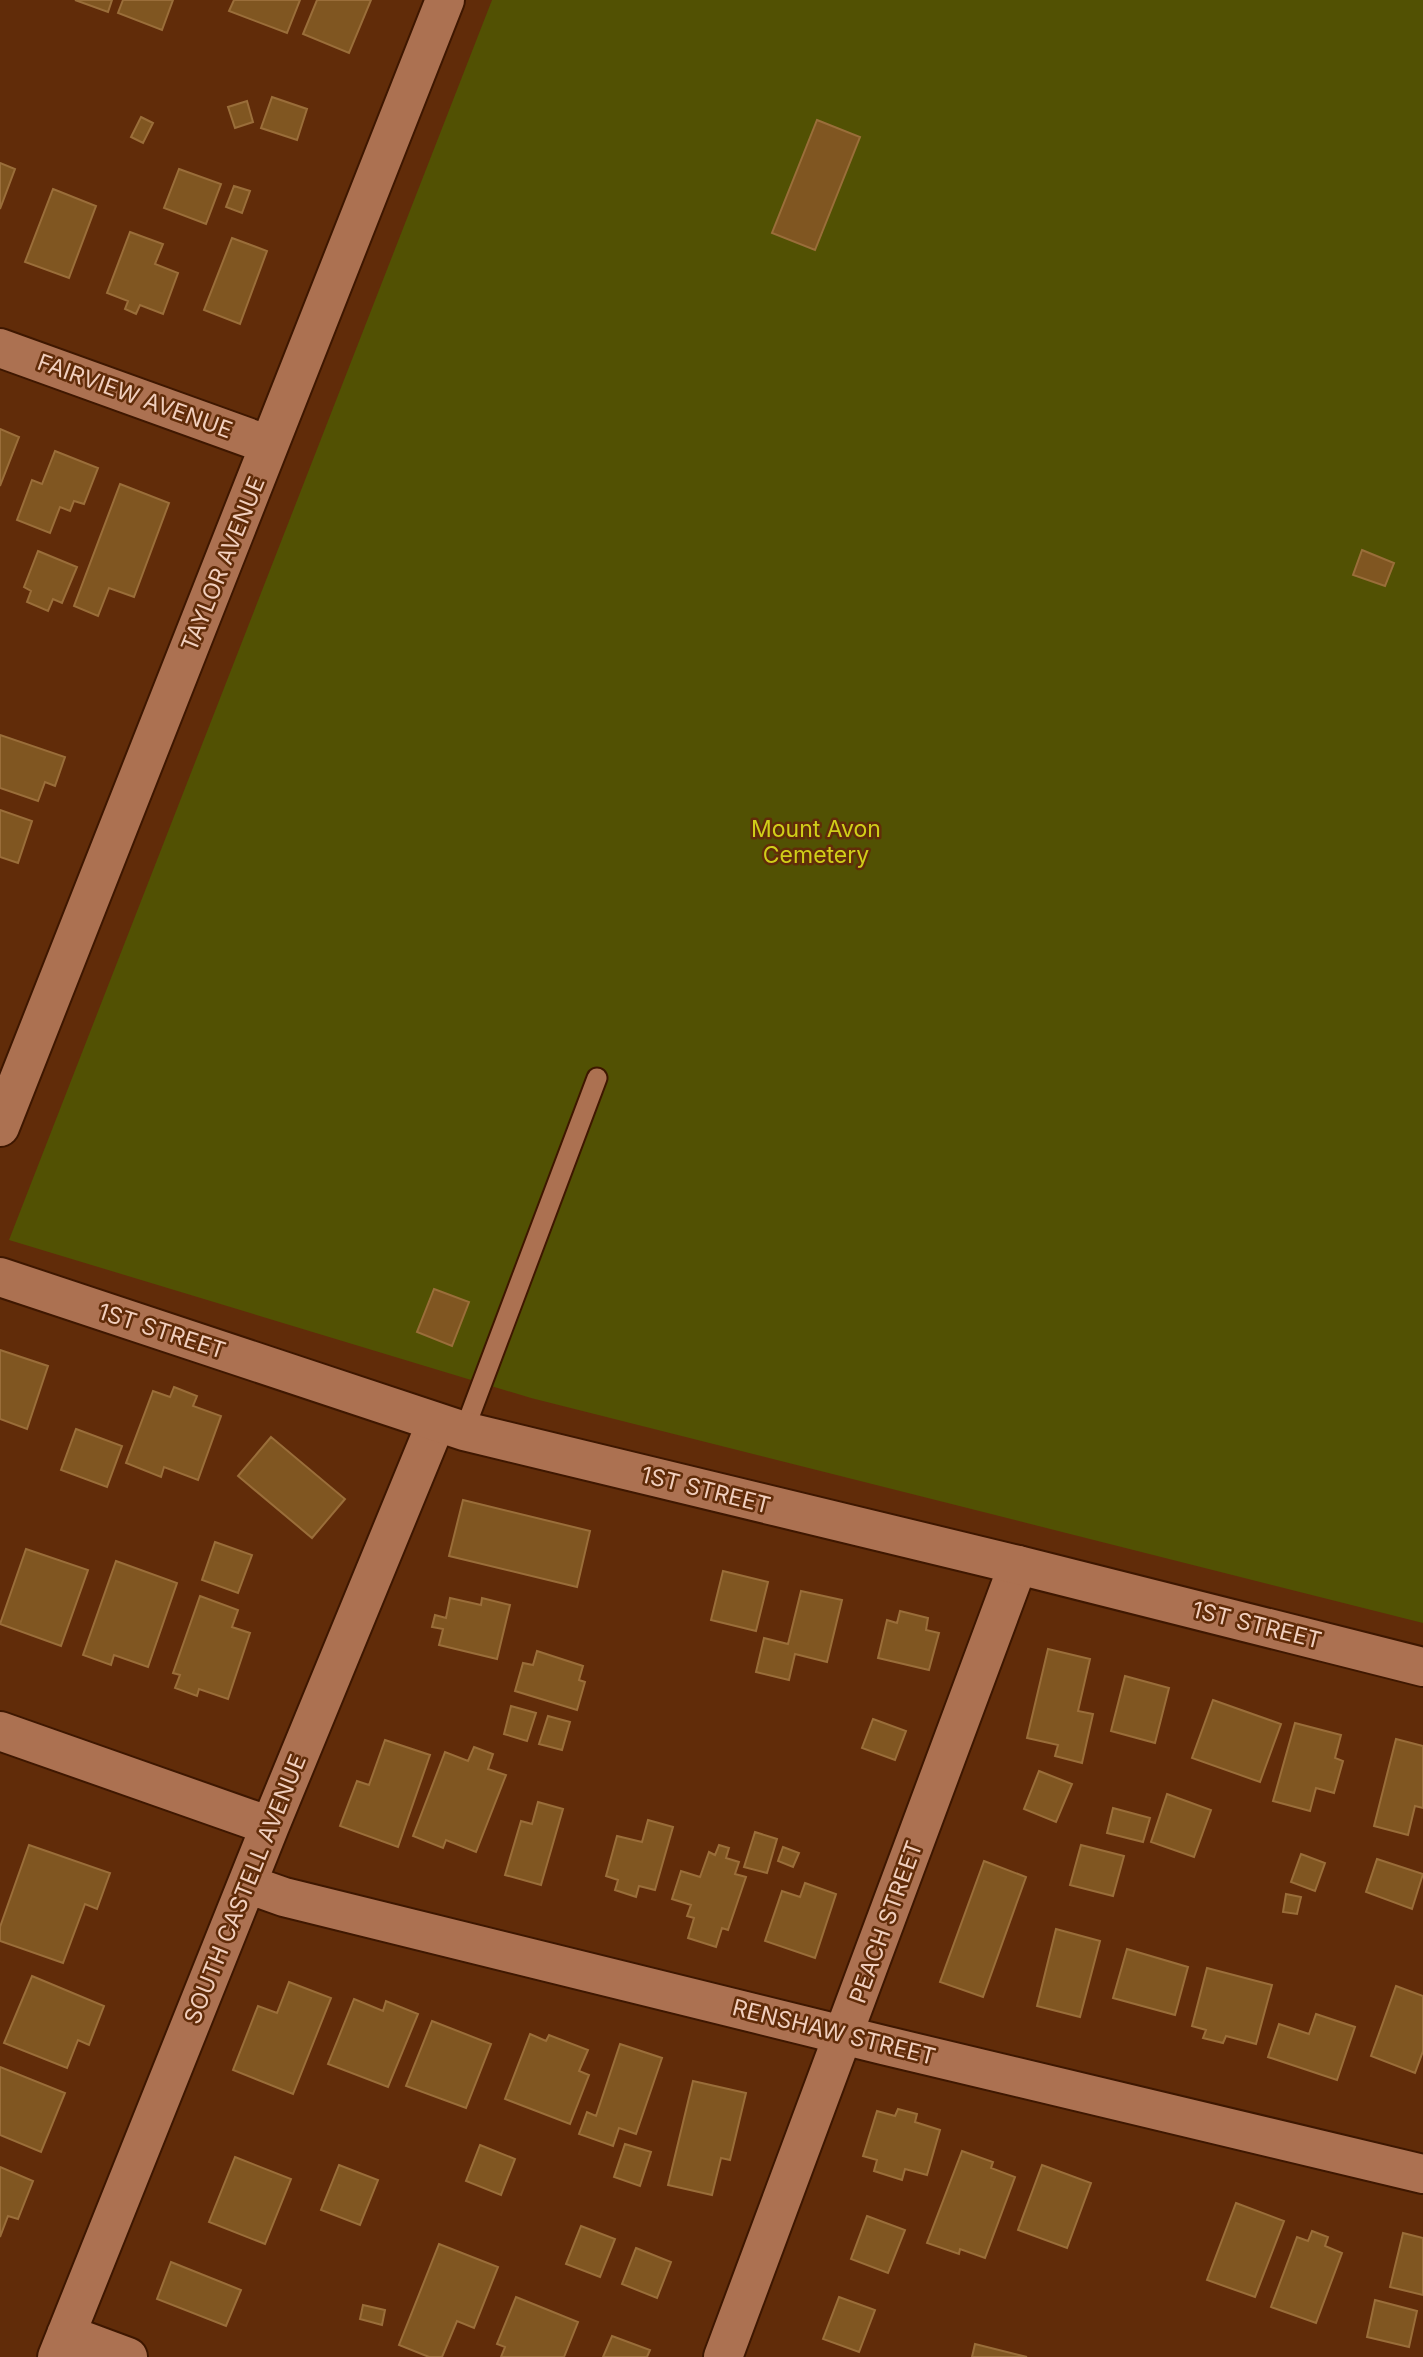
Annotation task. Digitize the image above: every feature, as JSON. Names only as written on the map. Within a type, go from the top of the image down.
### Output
[{"type":"street","name":"TAYLOR AVENUE","points":[[0,1128],[445,0]]},
{"type":"street","name":"FAIRVIEW AVENUE","points":[[0,348],[269,445]]},
{"type":"street","name":"1ST STREET","points":[[0,1277],[450,1427],[1423,1667]]},
{"type":"street","name":"SOUTH CASTELL AVENUE","points":[[62,2345],[270,1826],[450,1427]]},
{"type":"street","name":"PEACH STREET","points":[[723,2357],[1018,1565]]},
{"type":"street","points":[[0,1731],[270,1826]]},
{"type":"street","name":"RENSHAW STREET","points":[[247,1884],[284,1897],[1423,2174]]},
{"type":"street","points":[[62,2345],[128,2357]]},
{"type":"lane","points":[[450,1427],[597,1078]]},
{"type":"green space","name":"Mount Avon Cemetery","points":[[492,0],[1423,0],[1423,1623],[531,1398],[9,1240]]},
{"type":"building","points":[[75,0],[112,0],[108,12]]},
{"type":"building","points":[[123,0],[173,0],[162,30],[118,13]]},
{"type":"building","points":[[234,0],[300,0],[287,33],[229,11]]},
{"type":"building","points":[[317,0],[371,0],[349,53],[303,34]]},
{"type":"building","points":[[272,97],[307,109],[297,140],[261,128]]},
{"type":"building","points":[[247,101],[253,122],[235,128],[228,107]]},
{"type":"building","points":[[141,117],[153,123],[143,143],[131,137]]},
{"type":"building","points":[[817,120],[860,137],[815,250],[772,233]]},
{"type":"building","points":[[0,163],[15,169],[0,209]]},
{"type":"building","points":[[179,169],[221,184],[206,224],[164,208]]},
{"type":"building","points":[[234,186],[250,191],[242,213],[226,207]]},
{"type":"building","points":[[53,189],[96,206],[69,278],[25,262]]},
{"type":"building","points":[[130,232],[163,244],[155,264],[178,273],[163,314],[140,305],[136,314],[125,309],[128,301],[107,293]]},
{"type":"building","points":[[232,238],[267,251],[240,324],[204,310]]},
{"type":"building","points":[[0,429],[19,437],[0,486]]},
{"type":"building","points":[[55,451],[98,468],[84,504],[74,501],[70,511],[60,507],[50,533],[17,520],[32,480],[42,484]]},
{"type":"building","points":[[120,484],[169,503],[134,597],[109,588],[98,616],[74,606]]},
{"type":"building","points":[[1362,550],[1394,563],[1385,586],[1353,575]]},
{"type":"building","points":[[38,551],[77,567],[62,603],[53,599],[48,611],[27,602],[31,591],[24,587]]},
{"type":"building","points":[[0,735],[65,757],[55,786],[45,782],[38,801],[0,788]]},
{"type":"building","points":[[0,810],[32,821],[18,863],[0,857]]},
{"type":"building","points":[[434,1289],[469,1302],[452,1346],[417,1332]]},
{"type":"building","points":[[0,1350],[48,1366],[27,1429],[0,1419]]},
{"type":"building","points":[[174,1387],[197,1396],[193,1406],[221,1416],[198,1480],[164,1467],[161,1477],[126,1463],[153,1391],[170,1397]]},
{"type":"building","points":[[76,1429],[122,1446],[107,1487],[61,1470]]},
{"type":"building","points":[[271,1437],[345,1499],[312,1538],[238,1476]]},
{"type":"building","points":[[463,1500],[590,1531],[577,1587],[449,1556]]},
{"type":"building","points":[[215,1542],[252,1555],[238,1593],[202,1580]]},
{"type":"building","points":[[26,1549],[88,1570],[61,1646],[0,1624]]},
{"type":"building","points":[[116,1561],[177,1583],[148,1667],[114,1655],[111,1665],[83,1655]]},
{"type":"building","points":[[723,1571],[768,1582],[756,1631],[711,1620]]},
{"type":"building","points":[[801,1591],[842,1600],[827,1662],[795,1654],[789,1680],[756,1672],[764,1638],[788,1644]]},
{"type":"building","points":[[200,1596],[238,1610],[232,1627],[250,1633],[228,1699],[199,1689],[197,1696],[175,1688],[180,1675],[173,1673]]},
{"type":"building","points":[[450,1598],[481,1605],[482,1598],[510,1605],[497,1659],[439,1645],[443,1629],[432,1627],[435,1615],[446,1618]]},
{"type":"building","points":[[900,1611],[928,1618],[926,1630],[939,1633],[929,1670],[878,1658],[887,1620],[897,1623]]},
{"type":"building","points":[[1048,1649],[1090,1659],[1078,1711],[1093,1714],[1082,1763],[1055,1756],[1058,1745],[1027,1738]]},
{"type":"building","points":[[537,1651],[583,1666],[579,1680],[585,1682],[577,1710],[515,1691],[523,1663],[533,1665]]},
{"type":"building","points":[[1125,1676],[1169,1688],[1155,1743],[1111,1731]]},
{"type":"building","points":[[1213,1700],[1281,1724],[1260,1782],[1192,1758]]},
{"type":"building","points":[[511,1706],[536,1713],[527,1741],[504,1734]]},
{"type":"building","points":[[548,1716],[570,1722],[562,1750],[539,1744]]},
{"type":"building","points":[[873,1719],[906,1731],[895,1760],[862,1748]]},
{"type":"building","points":[[1295,1723],[1341,1735],[1335,1758],[1343,1761],[1334,1793],[1316,1788],[1310,1811],[1273,1801]]},
{"type":"building","points":[[1396,1739],[1423,1746],[1423,1808],[1415,1806],[1408,1835],[1374,1826]]},
{"type":"building","points":[[385,1740],[430,1755],[398,1847],[340,1826],[357,1781],[369,1785]]},
{"type":"building","points":[[474,1747],[493,1754],[488,1769],[506,1775],[476,1852],[446,1840],[443,1848],[413,1836],[445,1752],[468,1761]]},
{"type":"building","points":[[1039,1771],[1072,1784],[1056,1822],[1024,1809]]},
{"type":"building","points":[[1167,1794],[1211,1810],[1194,1857],[1151,1842]]},
{"type":"building","points":[[538,1802],[563,1809],[541,1885],[505,1875],[521,1821],[532,1824]]},
{"type":"building","points":[[1113,1808],[1150,1818],[1143,1842],[1107,1833]]},
{"type":"building","points":[[648,1820],[673,1827],[655,1890],[639,1886],[636,1897],[615,1890],[618,1880],[606,1876],[617,1836],[642,1842]]},
{"type":"building","points":[[755,1832],[777,1839],[767,1873],[744,1867]]},
{"type":"building","points":[[29,1845],[110,1873],[97,1909],[85,1904],[63,1963],[0,1941],[0,1927]]},
{"type":"building","points":[[719,1845],[729,1848],[726,1858],[739,1862],[735,1874],[746,1877],[728,1930],[722,1928],[716,1947],[688,1938],[694,1918],[687,1916],[691,1905],[672,1899],[681,1871],[700,1877],[709,1852],[715,1855]]},
{"type":"building","points":[[1081,1845],[1124,1856],[1113,1896],[1070,1885]]},
{"type":"building","points":[[783,1847],[799,1853],[793,1867],[778,1861]]},
{"type":"building","points":[[1301,1854],[1325,1863],[1315,1891],[1291,1882]]},
{"type":"building","points":[[1377,1859],[1423,1874],[1412,1909],[1366,1892]]},
{"type":"building","points":[[984,1861],[1026,1877],[983,1997],[940,1982]]},
{"type":"building","points":[[805,1883],[836,1894],[815,1958],[765,1941],[782,1891],[800,1897]]},
{"type":"building","points":[[1286,1894],[1301,1897],[1297,1914],[1283,1912]]},
{"type":"building","points":[[1056,1929],[1100,1941],[1080,2017],[1037,2006]]},
{"type":"building","points":[[1127,1949],[1188,1967],[1175,2015],[1113,1998]]},
{"type":"building","points":[[1207,1968],[1272,1985],[1256,2044],[1226,2036],[1223,2043],[1203,2038],[1206,2030],[1192,2026]]},
{"type":"building","points":[[32,1976],[104,2006],[89,2045],[78,2040],[67,2068],[4,2043]]},
{"type":"building","points":[[289,1982],[331,1998],[293,2094],[233,2070],[258,2006],[277,2013]]},
{"type":"building","points":[[1396,1986],[1423,1996],[1423,2051],[1415,2073],[1371,2056]]},
{"type":"building","points":[[354,1999],[383,2011],[386,2001],[418,2014],[388,2087],[328,2064]]},
{"type":"building","points":[[1316,2014],[1355,2027],[1337,2080],[1268,2057],[1279,2024],[1309,2034]]},
{"type":"building","points":[[432,2021],[491,2044],[466,2108],[406,2086]]},
{"type":"building","points":[[530,2034],[546,2041],[549,2035],[588,2050],[579,2071],[589,2075],[570,2124],[505,2099]]},
{"type":"building","points":[[620,2044],[662,2058],[636,2134],[619,2128],[613,2146],[579,2134],[587,2112],[596,2116]]},
{"type":"building","points":[[0,2067],[65,2093],[41,2152],[0,2135]]},
{"type":"building","points":[[693,2081],[746,2093],[730,2160],[721,2158],[712,2195],[668,2185]]},
{"type":"building","points":[[898,2109],[917,2114],[915,2122],[940,2130],[927,2175],[905,2169],[902,2180],[874,2171],[877,2160],[863,2156],[877,2111],[895,2116]]},
{"type":"building","points":[[625,2144],[651,2152],[640,2186],[614,2177]]},
{"type":"building","points":[[480,2145],[515,2159],[501,2195],[466,2181]]},
{"type":"building","points":[[962,2151],[993,2162],[991,2168],[1015,2177],[985,2258],[960,2249],[959,2254],[927,2243]]},
{"type":"building","points":[[235,2157],[291,2179],[265,2244],[209,2222]]},
{"type":"building","points":[[339,2165],[378,2180],[360,2225],[321,2210]]},
{"type":"building","points":[[1042,2165],[1091,2183],[1067,2248],[1018,2230]]},
{"type":"building","points":[[0,2167],[33,2181],[18,2219],[8,2216],[0,2237]]},
{"type":"building","points":[[1236,2203],[1284,2221],[1255,2297],[1207,2280]]},
{"type":"building","points":[[867,2216],[905,2230],[888,2273],[851,2259]]},
{"type":"building","points":[[581,2226],[615,2239],[600,2277],[566,2264]]},
{"type":"building","points":[[1312,2231],[1328,2237],[1325,2246],[1342,2253],[1316,2323],[1271,2307],[1297,2237],[1308,2241]]},
{"type":"building","points":[[1403,2233],[1423,2238],[1423,2295],[1390,2287]]},
{"type":"building","points":[[439,2244],[498,2267],[474,2328],[457,2321],[442,2357],[429,2357],[399,2345]]},
{"type":"building","points":[[636,2248],[671,2262],[657,2298],[622,2284]]},
{"type":"building","points":[[171,2262],[241,2290],[226,2326],[157,2299]]},
{"type":"building","points":[[516,2297],[578,2322],[564,2357],[501,2357],[505,2347],[497,2344]]},
{"type":"building","points":[[839,2297],[875,2310],[859,2352],[823,2339]]},
{"type":"building","points":[[1375,2300],[1417,2311],[1409,2347],[1367,2337]]},
{"type":"building","points":[[363,2305],[385,2310],[382,2325],[360,2319]]},
{"type":"building","points":[[612,2336],[650,2350],[647,2357],[603,2357]]},
{"type":"building","points":[[975,2344],[1027,2357],[972,2357]]}]
